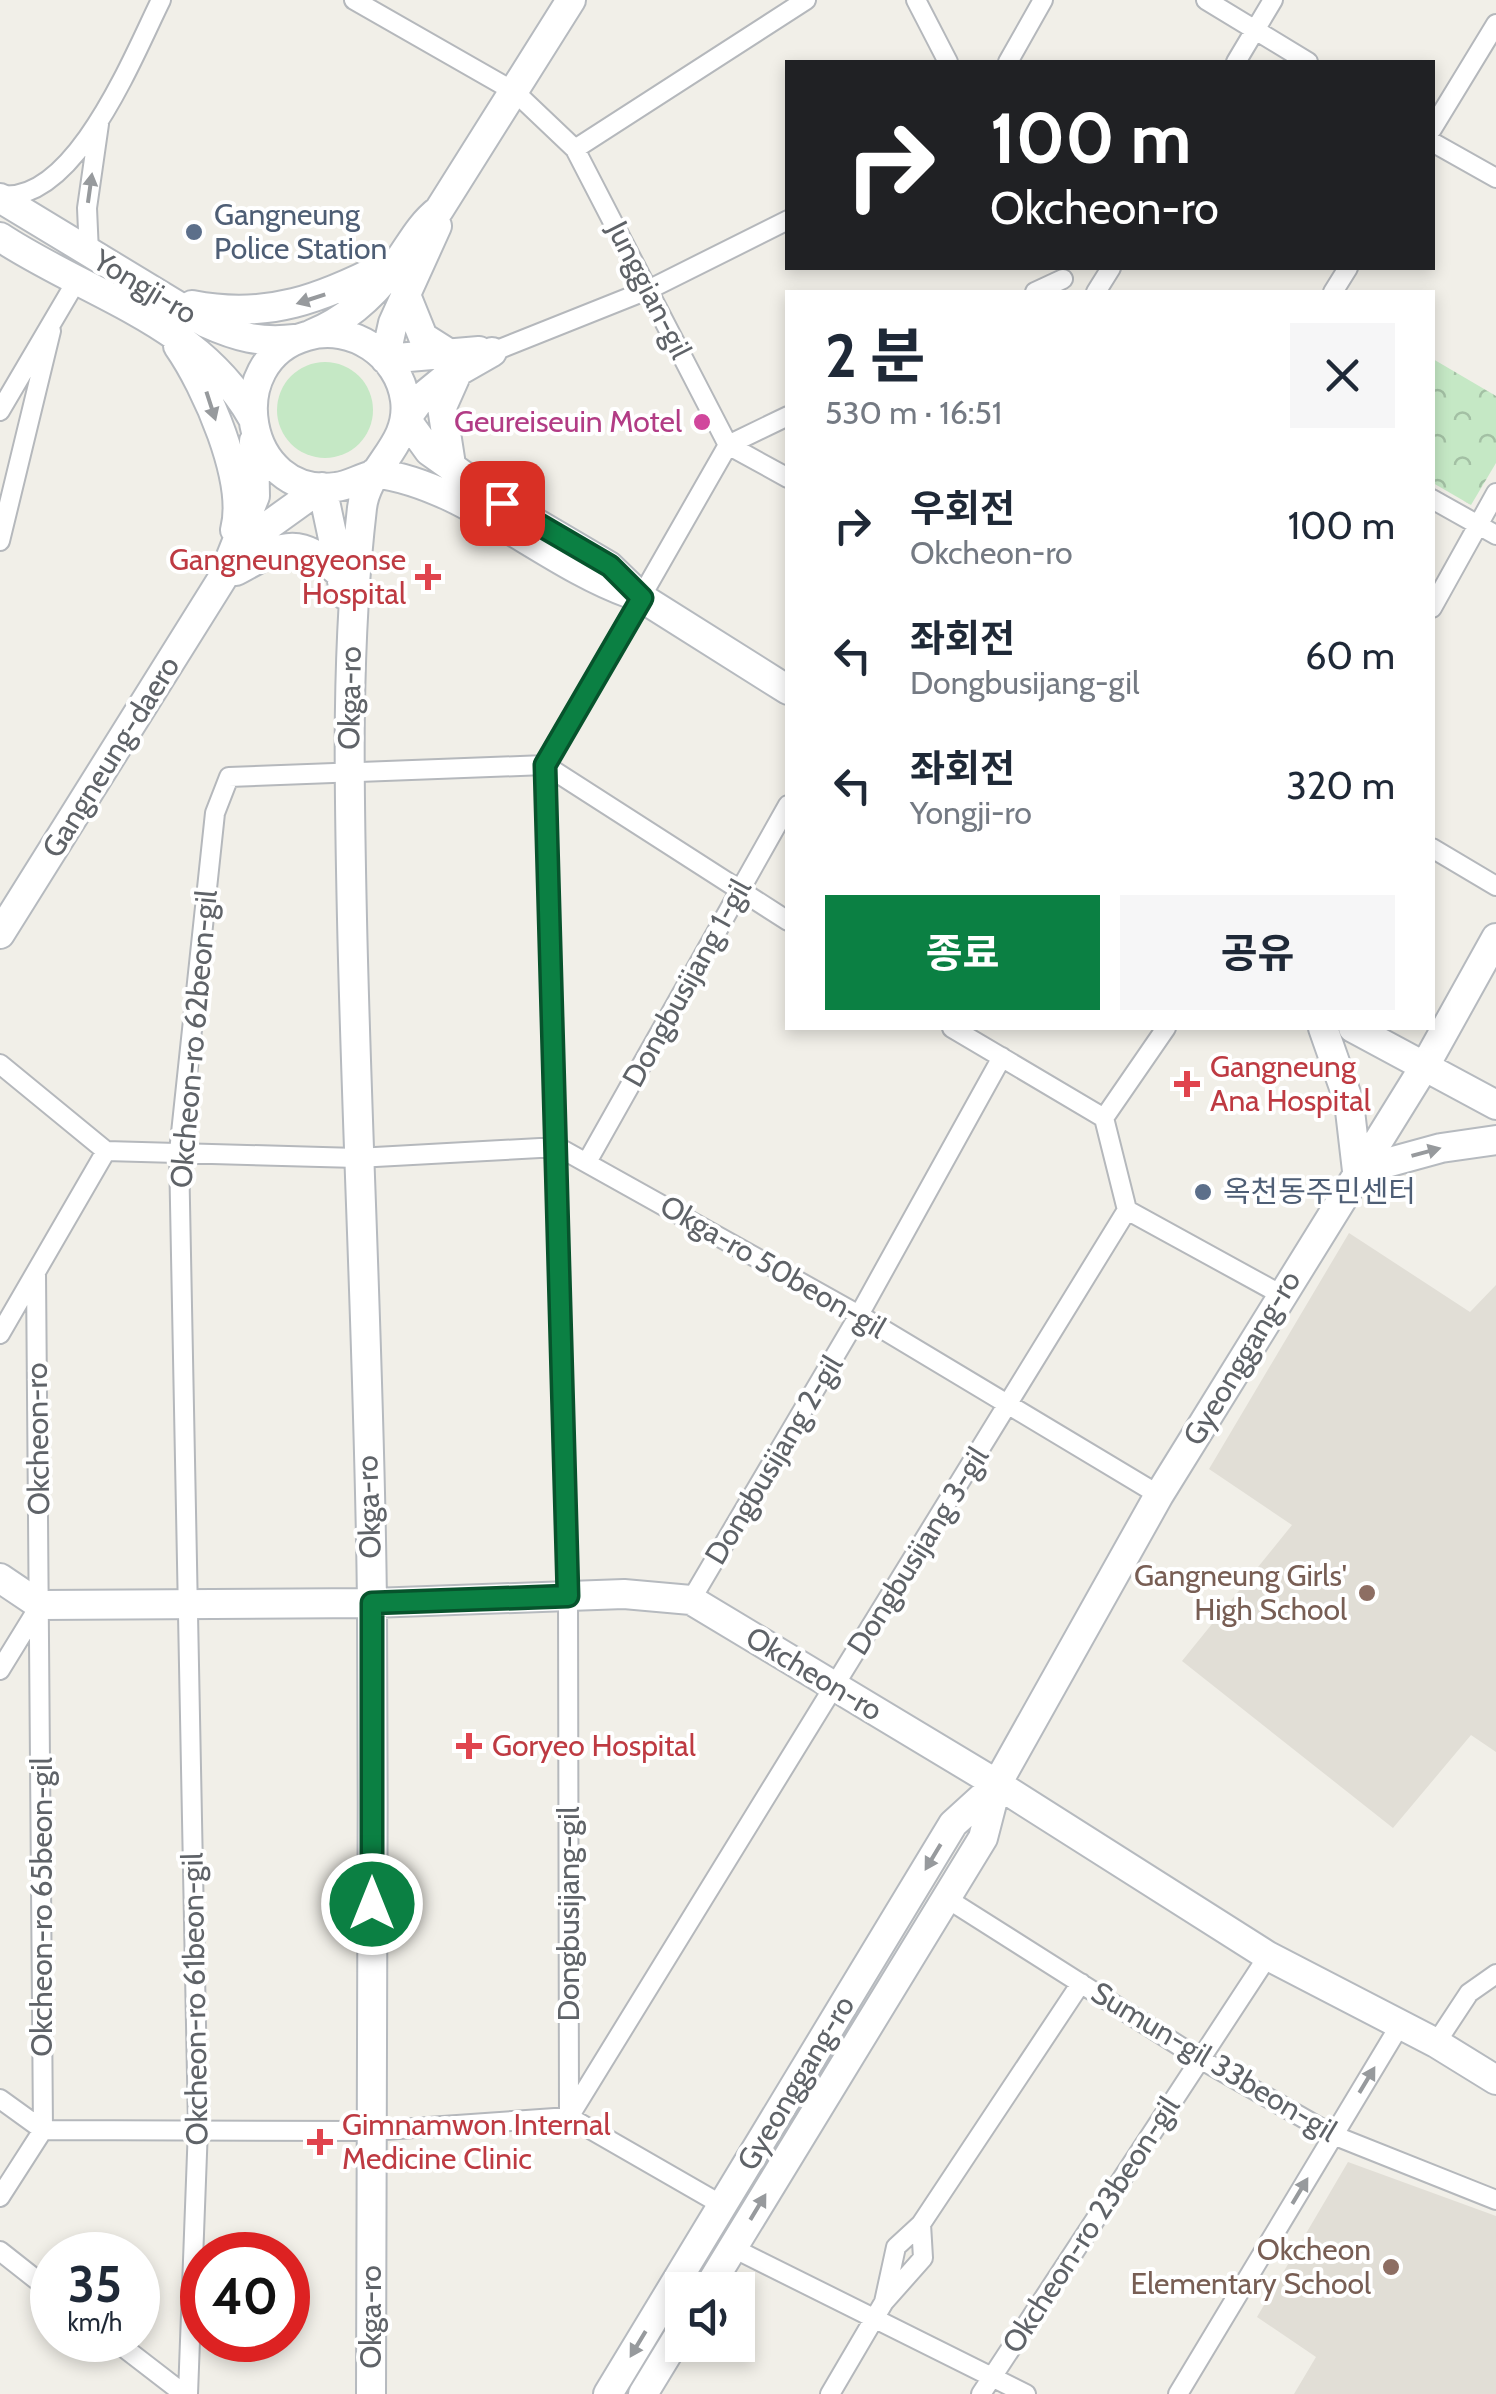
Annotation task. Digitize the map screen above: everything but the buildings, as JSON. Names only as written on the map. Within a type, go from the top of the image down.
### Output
[{"type":"street","points":[[0,196],[24,193],[51,178],[99,124],[161,0]]},
{"type":"street","name":"Junggian-gil","points":[[354,0],[515,92],[575,149],[728,445]]},
{"type":"street","points":[[222,580],[255,496],[256,382],[268,360],[360,305],[400,258],[423,223],[439,210],[571,0]]},
{"type":"street","points":[[575,149],[806,0]]},
{"type":"street","points":[[916,0],[947,60]]},
{"type":"street","points":[[1009,60],[1043,0]]},
{"type":"street","points":[[1206,0],[1305,60]]},
{"type":"street","points":[[1237,60],[1272,0]]},
{"type":"street","points":[[1435,124],[1496,24]]},
{"type":"street","points":[[89,253],[87,208],[99,124]]},
{"type":"street","points":[[1435,144],[1496,178]]},
{"type":"street","name":"Yongji-ro","points":[[0,196],[89,253],[167,313],[219,368],[253,426]]},
{"type":"street","points":[[385,358],[406,295],[437,226],[439,210]]},
{"type":"street","points":[[385,358],[456,363],[492,352],[650,289],[785,222]]},
{"type":"street","name":"Yongji-ro","points":[[0,237],[77,280],[240,338],[268,342],[306,336]]},
{"type":"street","points":[[222,580],[238,520],[236,494],[203,382],[167,313],[231,313],[294,304],[336,290],[400,258]]},
{"type":"street","points":[[0,411],[51,331],[77,280]]},
{"type":"street","points":[[1040,290],[1064,280]]},
{"type":"street","points":[[406,295],[423,337],[456,363]]},
{"type":"street","points":[[0,542],[51,331]]},
{"type":"street","points":[[306,336],[335,333],[359,339],[385,358],[404,394],[406,419],[429,451],[502,503],[610,566],[642,598],[785,688]]},
{"type":"street","points":[[253,426],[266,458],[285,475],[336,488],[372,474],[399,443],[406,419],[421,398],[456,363]]},
{"type":"street","points":[[451,465],[442,407],[456,363]]},
{"type":"street","points":[[545,765],[728,445],[785,417]]},
{"type":"street","points":[[728,445],[785,476]]},
{"type":"street","points":[[372,474],[420,481],[596,582],[642,598]]},
{"type":"street","points":[[351,621],[372,474]]},
{"type":"street","points":[[361,537],[370,509],[381,494],[420,481]]},
{"type":"street","points":[[222,580],[262,530],[322,487]]},
{"type":"street","points":[[322,487],[351,621]]},
{"type":"street","points":[[1435,604],[1488,531],[1496,493]]},
{"type":"street","points":[[1435,500],[1488,531]]},
{"type":"street","points":[[222,580],[289,545],[319,554],[340,574]]},
{"type":"street","name":"Gangneung-daero","points":[[0,934],[222,580]]},
{"type":"street","name":"Okga-ro","points":[[351,621],[348,769],[372,1603],[371,2394]]},
{"type":"street","points":[[348,769],[545,765],[785,920]]},
{"type":"street","name":"Dongbusijang-gil","points":[[545,765],[568,1596],[569,2117]]},
{"type":"street","name":"Okcheon-ro 62beon-gil","points":[[189,1604],[179,1152],[215,814],[230,777],[348,769]]},
{"type":"street","name":"Dongbusijang 1-gil","points":[[587,1162],[785,810]]},
{"type":"street","points":[[1435,850],[1496,886]]},
{"type":"street","name":"Gyeonggang-ro","points":[[718,2272],[982,1838],[997,1784],[1159,1495],[1426,1064],[1496,938]]},
{"type":"street","points":[[955,1030],[1104,1118],[1127,1210],[1280,1294]]},
{"type":"street","points":[[1104,1118],[1165,1030]]},
{"type":"street","points":[[1324,1030],[1349,1102],[1357,1171],[1440,1148],[1496,1140]]},
{"type":"street","points":[[1357,1030],[1496,1105]]},
{"type":"street","name":"Dongbusijang 2-gil","points":[[691,1600],[859,1315],[1002,1057]]},
{"type":"street","points":[[0,1064],[106,1151],[358,1158],[558,1147]]},
{"type":"street","name":"Okga-ro 50beon-gil","points":[[558,1147],[859,1315],[1159,1495]]},
{"type":"street","name":"Okcheon-ro","points":[[0,1334],[106,1151]]},
{"type":"street","name":"Dongbusijang 3-gil","points":[[569,2117],[1127,1210]]},
{"type":"street","name":"Okcheon-ro","points":[[36,1272],[40,1605],[372,1603],[624,1594],[691,1600],[997,1784],[1268,1956],[1436,2042],[1496,2080]]},
{"type":"street","points":[[0,1578],[40,1605],[0,1670]]},
{"type":"street","name":"Okcheon-ro 61beon-gil","points":[[186,2394],[198,2127],[189,1604]]},
{"type":"street","name":"Okcheon-ro 65beon-gil","points":[[40,1605],[43,2130]]},
{"type":"street","name":"Gyeonggang-ro","points":[[608,2394],[953,1824],[997,1784]]},
{"type":"street","name":"Sumun-gil 33beon-gil","points":[[946,1898],[1200,2059],[1334,2135],[1496,2200]]},
{"type":"street","name":"Okcheon-ro 23beon-gil","points":[[980,2394],[1268,1956]]},
{"type":"street","points":[[1436,2042],[1468,1993],[1496,1974]]},
{"type":"street","points":[[884,2302],[896,2247],[922,2224],[1081,1984]]},
{"type":"street","points":[[1178,2394],[1400,2025]]},
{"type":"street","points":[[0,2100],[43,2130],[198,2127],[371,2131],[569,2117],[722,2205]]},
{"type":"street","points":[[0,2196],[43,2130]]},
{"type":"street","points":[[830,2394],[884,2302],[923,2258],[922,2224]]},
{"type":"street","points":[[733,2248],[1026,2394]]},
{"type":"street","points":[[0,2251],[30,2275]]},
{"type":"street","points":[[644,2394],[665,2359]]},
{"type":"street","points":[[143,2362],[186,2394]]},
{"type":"shaded area","name":"Gangneung Girls' High School","points":[[1349,1233],[1470,1312],[1496,1285],[1496,1752],[1471,1735],[1393,1828],[1182,1661],[1292,1525],[1209,1469]]},
{"type":"shaded area","name":"Okcheon Elementary School","points":[[1348,2162],[1496,2216],[1496,2394],[1294,2394],[1316,2357],[1257,2317]]},
{"type":"green space","points":[[1435,360],[1496,396],[1496,463],[1471,505],[1435,484]]},
{"type":"green space","points":[[325,362],[343,366],[359,376],[369,392],[373,410],[369,428],[359,444],[343,454],[325,458],[307,454],[291,444],[281,428],[277,410],[281,392],[291,376],[307,366]]},
{"type":"place","name":"Gangneung Police Station","points":[[194,232]]},
{"type":"place","name":"Geureiseuin Motel","points":[[702,422]]},
{"type":"place","name":"Gangneungyeonse Hospital","points":[[428,577]]},
{"type":"place","name":"Gangneung Ana Hospital","points":[[1187,1084]]},
{"type":"place","name":"옥천동주민센터","points":[[1203,1192]]},
{"type":"place","name":"Gangneung Girls' High School","points":[[1367,1593]]},
{"type":"place","name":"Goryeo Hospital","points":[[469,1746]]},
{"type":"place","name":"Gimnamwon Internal Medicine Clinic","points":[[320,2142]]},
{"type":"place","name":"Okcheon Elementary School","points":[[1391,2267]]},
{"type":"route","points":[[372,1904],[372,1603],[568,1596],[545,765],[642,598],[610,566],[502,503]]}]
